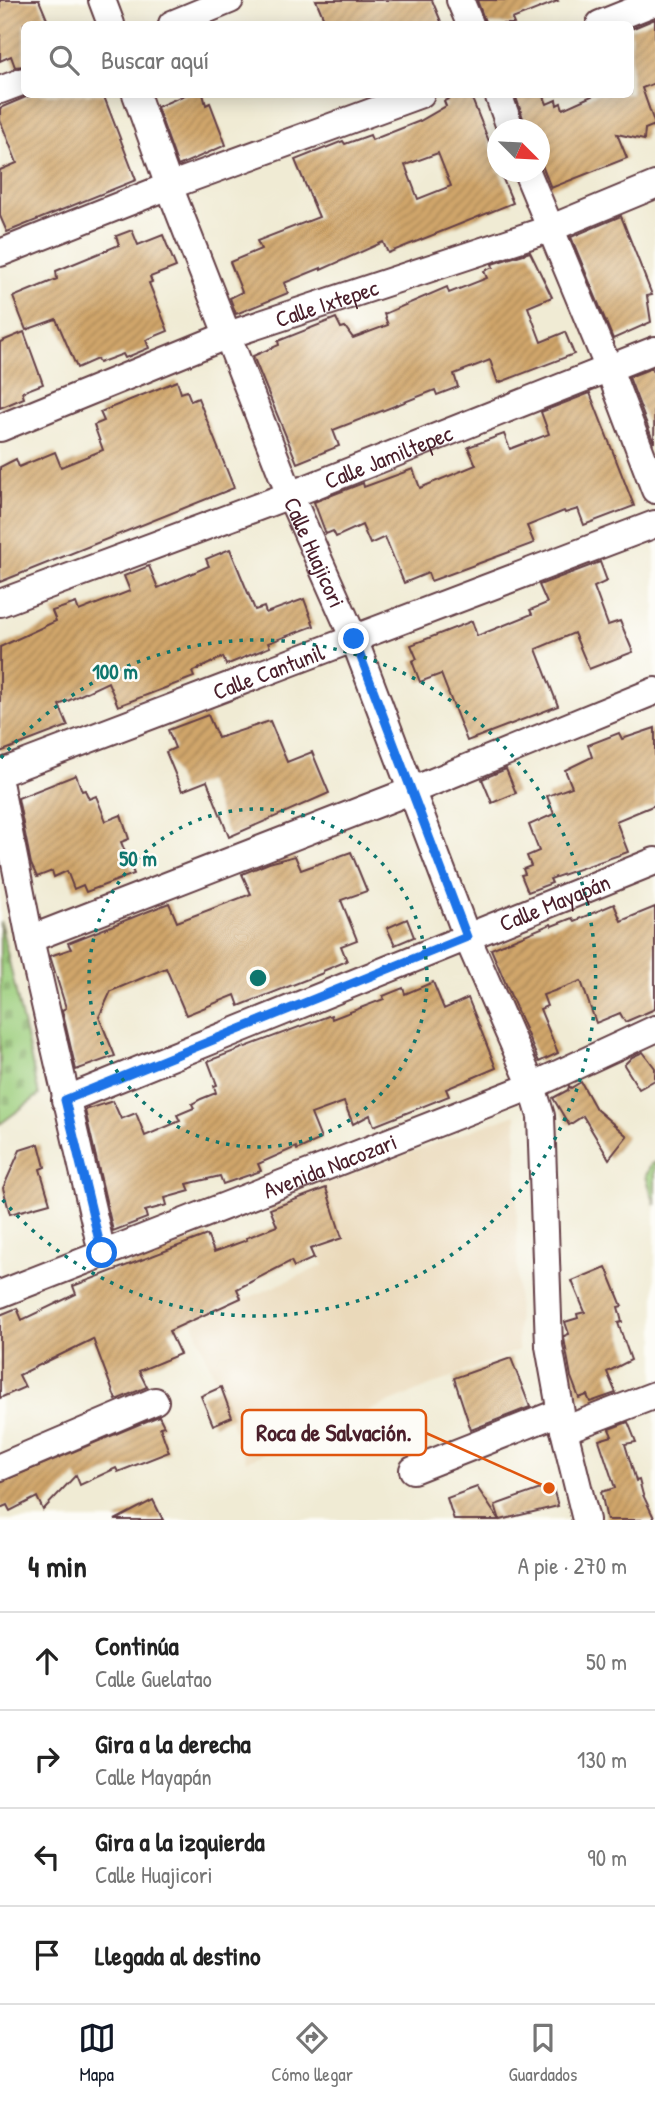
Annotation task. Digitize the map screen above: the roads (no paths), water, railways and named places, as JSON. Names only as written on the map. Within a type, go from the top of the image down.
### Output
[{"type":"street","points":[[102,0],[110,21]]},
{"type":"street","points":[[179,21],[230,0]]},
{"type":"street","points":[[460,0],[469,21]]},
{"type":"street","points":[[608,21],[655,2]]},
{"type":"street","points":[[0,90],[21,82]]},
{"type":"street","name":"Calle Huajicori","points":[[137,98],[169,186],[290,495],[354,639],[467,937],[532,1086],[541,1116],[549,1346],[562,1421],[586,1520]]},
{"type":"street","points":[[0,253],[169,186],[410,98]]},
{"type":"street","points":[[499,98],[507,119]]},
{"type":"street","points":[[531,182],[609,369],[655,489]]},
{"type":"street","name":"Calle Ixtepec","points":[[0,428],[228,335],[550,229],[655,185]]},
{"type":"street","name":"Calle Jamiltepec","points":[[0,603],[290,495],[655,350]]},
{"type":"street","name":"Calle Cantunil","points":[[0,773],[655,524]]},
{"type":"street","points":[[30,939],[413,790],[655,691]]},
{"type":"street","points":[[0,787],[65,1100],[102,1253]]},
{"type":"street","name":"Calle Mayapán","points":[[65,1100],[655,861]]},
{"type":"street","name":"Avenida Nacozari","points":[[0,1294],[532,1086],[655,1029]]},
{"type":"street","points":[[414,1470],[562,1421],[655,1395]]},
{"type":"street","points":[[0,1467],[156,1401]]},
{"type":"place","name":"Roca de Salvación.","points":[[549,1488]]}]
